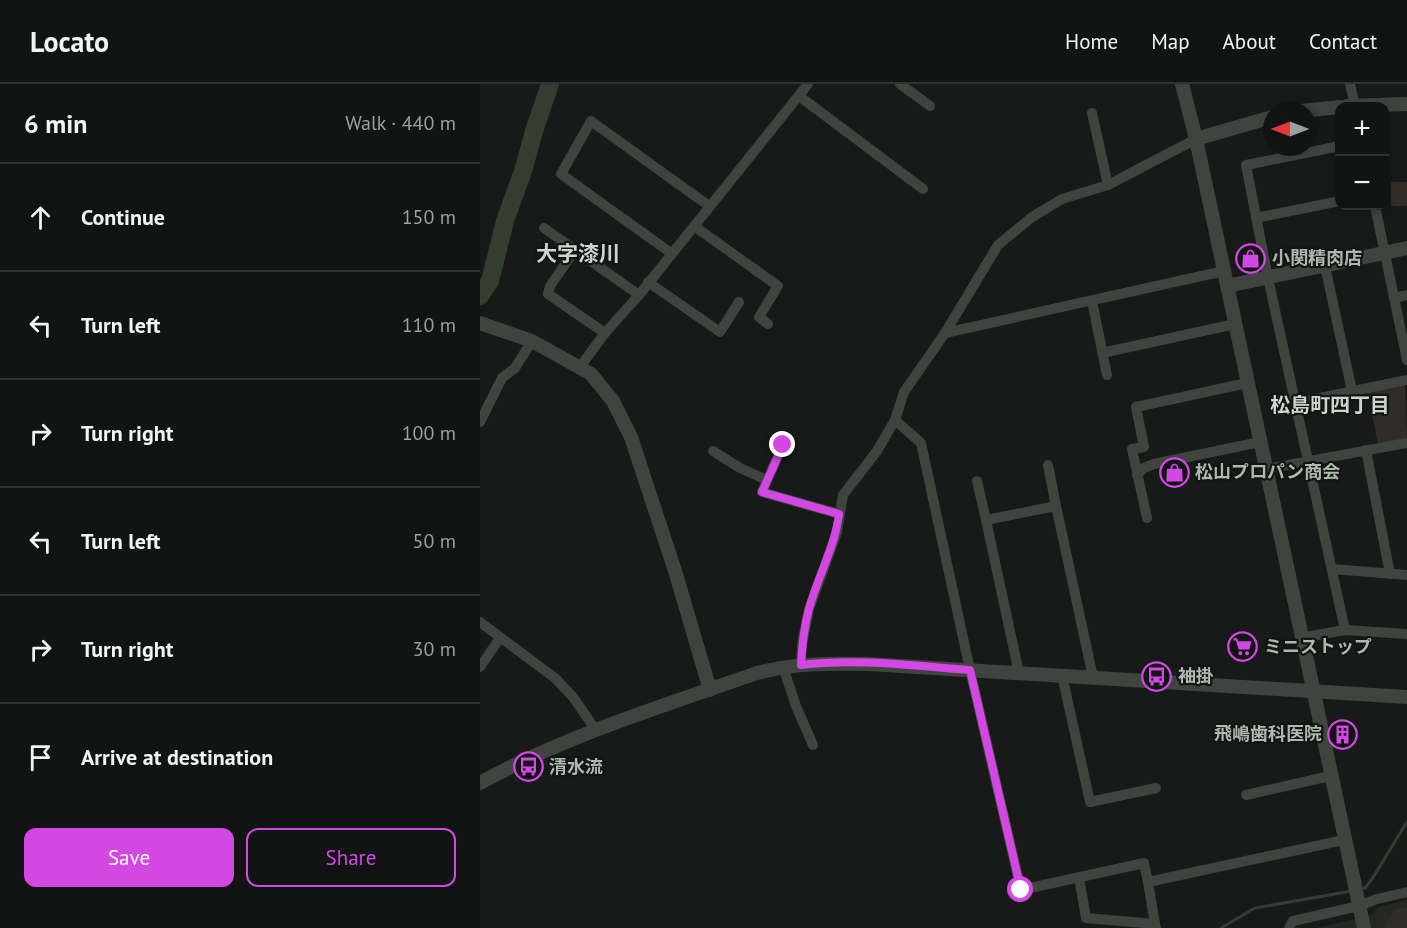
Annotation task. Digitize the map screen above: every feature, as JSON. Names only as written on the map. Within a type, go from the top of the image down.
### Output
[{"type":"street","points":[[580,367],[605,333],[639,295],[808,84]]},
{"type":"street","points":[[900,84],[930,106]]},
{"type":"street","points":[[1182,84],[1196,140],[1364,928]]},
{"type":"street","points":[[1350,84],[1353,102]]},
{"type":"street","points":[[799,96],[923,189]]},
{"type":"street","points":[[1389,105],[1407,104]]},
{"type":"street","points":[[1317,109],[1335,108]]},
{"type":"street","points":[[1092,113],[1108,185]]},
{"type":"street","points":[[671,253],[561,174],[591,120],[709,206]]},
{"type":"street","points":[[801,665],[802,644],[809,609],[837,532],[843,495],[877,452],[895,420],[904,392],[945,333],[998,245],[1032,217],[1062,199],[1108,185],[1196,140],[1263,120]]},
{"type":"street","points":[[1335,147],[1246,165],[1344,630]]},
{"type":"street","points":[[1256,218],[1335,202]]},
{"type":"street","points":[[1376,210],[1407,360]]},
{"type":"street","points":[[694,226],[778,286],[759,317],[768,324]]},
{"type":"street","points":[[544,228],[639,295]]},
{"type":"street","points":[[1227,286],[1407,248]]},
{"type":"street","points":[[575,250],[550,286],[548,294],[605,333]]},
{"type":"street","points":[[1325,266],[1352,391]]},
{"type":"street","points":[[945,333],[1224,272]]},
{"type":"street","points":[[648,282],[720,332],[739,302]]},
{"type":"street","points":[[1394,298],[1407,295]]},
{"type":"street","points":[[1092,301],[1107,375]]},
{"type":"street","points":[[480,323],[528,339],[580,367],[591,374],[614,401],[631,437],[676,574],[710,690]]},
{"type":"street","points":[[1102,353],[1235,324]]},
{"type":"street","points":[[480,422],[502,378],[515,368],[528,339]]},
{"type":"street","points":[[1296,403],[1407,380]]},
{"type":"street","points":[[1146,518],[1132,449],[1144,447],[1136,407],[1247,383]]},
{"type":"street","points":[[895,420],[921,443],[1021,890],[1079,877],[1144,863],[1155,926],[1086,918],[1079,877]]},
{"type":"street","points":[[1137,475],[1144,468],[1154,464],[1260,442]]},
{"type":"street","points":[[1266,469],[1407,443]]},
{"type":"street","points":[[783,445],[762,492],[839,514]]},
{"type":"street","points":[[1366,450],[1390,574]]},
{"type":"street","points":[[713,451],[740,468],[766,480]]},
{"type":"street","points":[[1048,465],[1093,677]]},
{"type":"street","points":[[977,482],[1019,673]]},
{"type":"street","points":[[986,520],[1056,506]]},
{"type":"street","points":[[1332,569],[1407,575]]},
{"type":"street","points":[[480,622],[555,678],[573,697],[595,729]]},
{"type":"street","points":[[1301,638],[1344,630],[1407,634]]},
{"type":"street","points":[[480,667],[500,638]]},
{"type":"street","points":[[480,783],[525,759],[595,729],[757,673],[817,663],[1062,675],[1407,697]]},
{"type":"street","points":[[783,667],[796,706],[813,745]]},
{"type":"street","points":[[1062,675],[1090,802],[1156,788]]},
{"type":"street","points":[[1246,795],[1330,776]]},
{"type":"street","points":[[1148,882],[1344,840]]},
{"type":"street","points":[[1288,928],[1293,921],[1407,892]]},
{"type":"shaded area","points":[[1391,182],[1407,182],[1407,206],[1391,206]]},
{"type":"shaded area","points":[[1405,385],[1407,438],[1378,445],[1368,393]]},
{"type":"shaded area","points":[[1407,900],[1407,928],[1317,928],[1372,915],[1378,907]]},
{"type":"shaded area","points":[[1407,907],[1407,928],[1386,928],[1385,925],[1395,909]]},
{"type":"waterway","points":[[480,296],[490,281],[505,221],[550,84]]},
{"type":"waterway","points":[[1361,889],[1365,888],[1372,879],[1407,822]]},
{"type":"waterway","points":[[1221,928],[1255,908],[1352,891]]},
{"type":"place","name":"小関精肉店","points":[[1251,258]]},
{"type":"place","name":"松山プロパン商会","points":[[1174,472]]},
{"type":"place","name":"ミニストップ","points":[[1243,647]]},
{"type":"place","name":"袖掛","points":[[1157,676]]},
{"type":"place","name":"飛嶋歯科医院","points":[[1343,734]]},
{"type":"place","name":"清水流","points":[[528,767]]},
{"type":"district","name":"大字漆川","points":[[578,254]]},
{"type":"district","name":"松島町四丁目","points":[[1330,405]]},
{"type":"route","points":[[783,445],[762,492],[839,514],[837,532],[809,609],[802,644],[801,665],[870,664],[970,670],[1021,890]]}]
